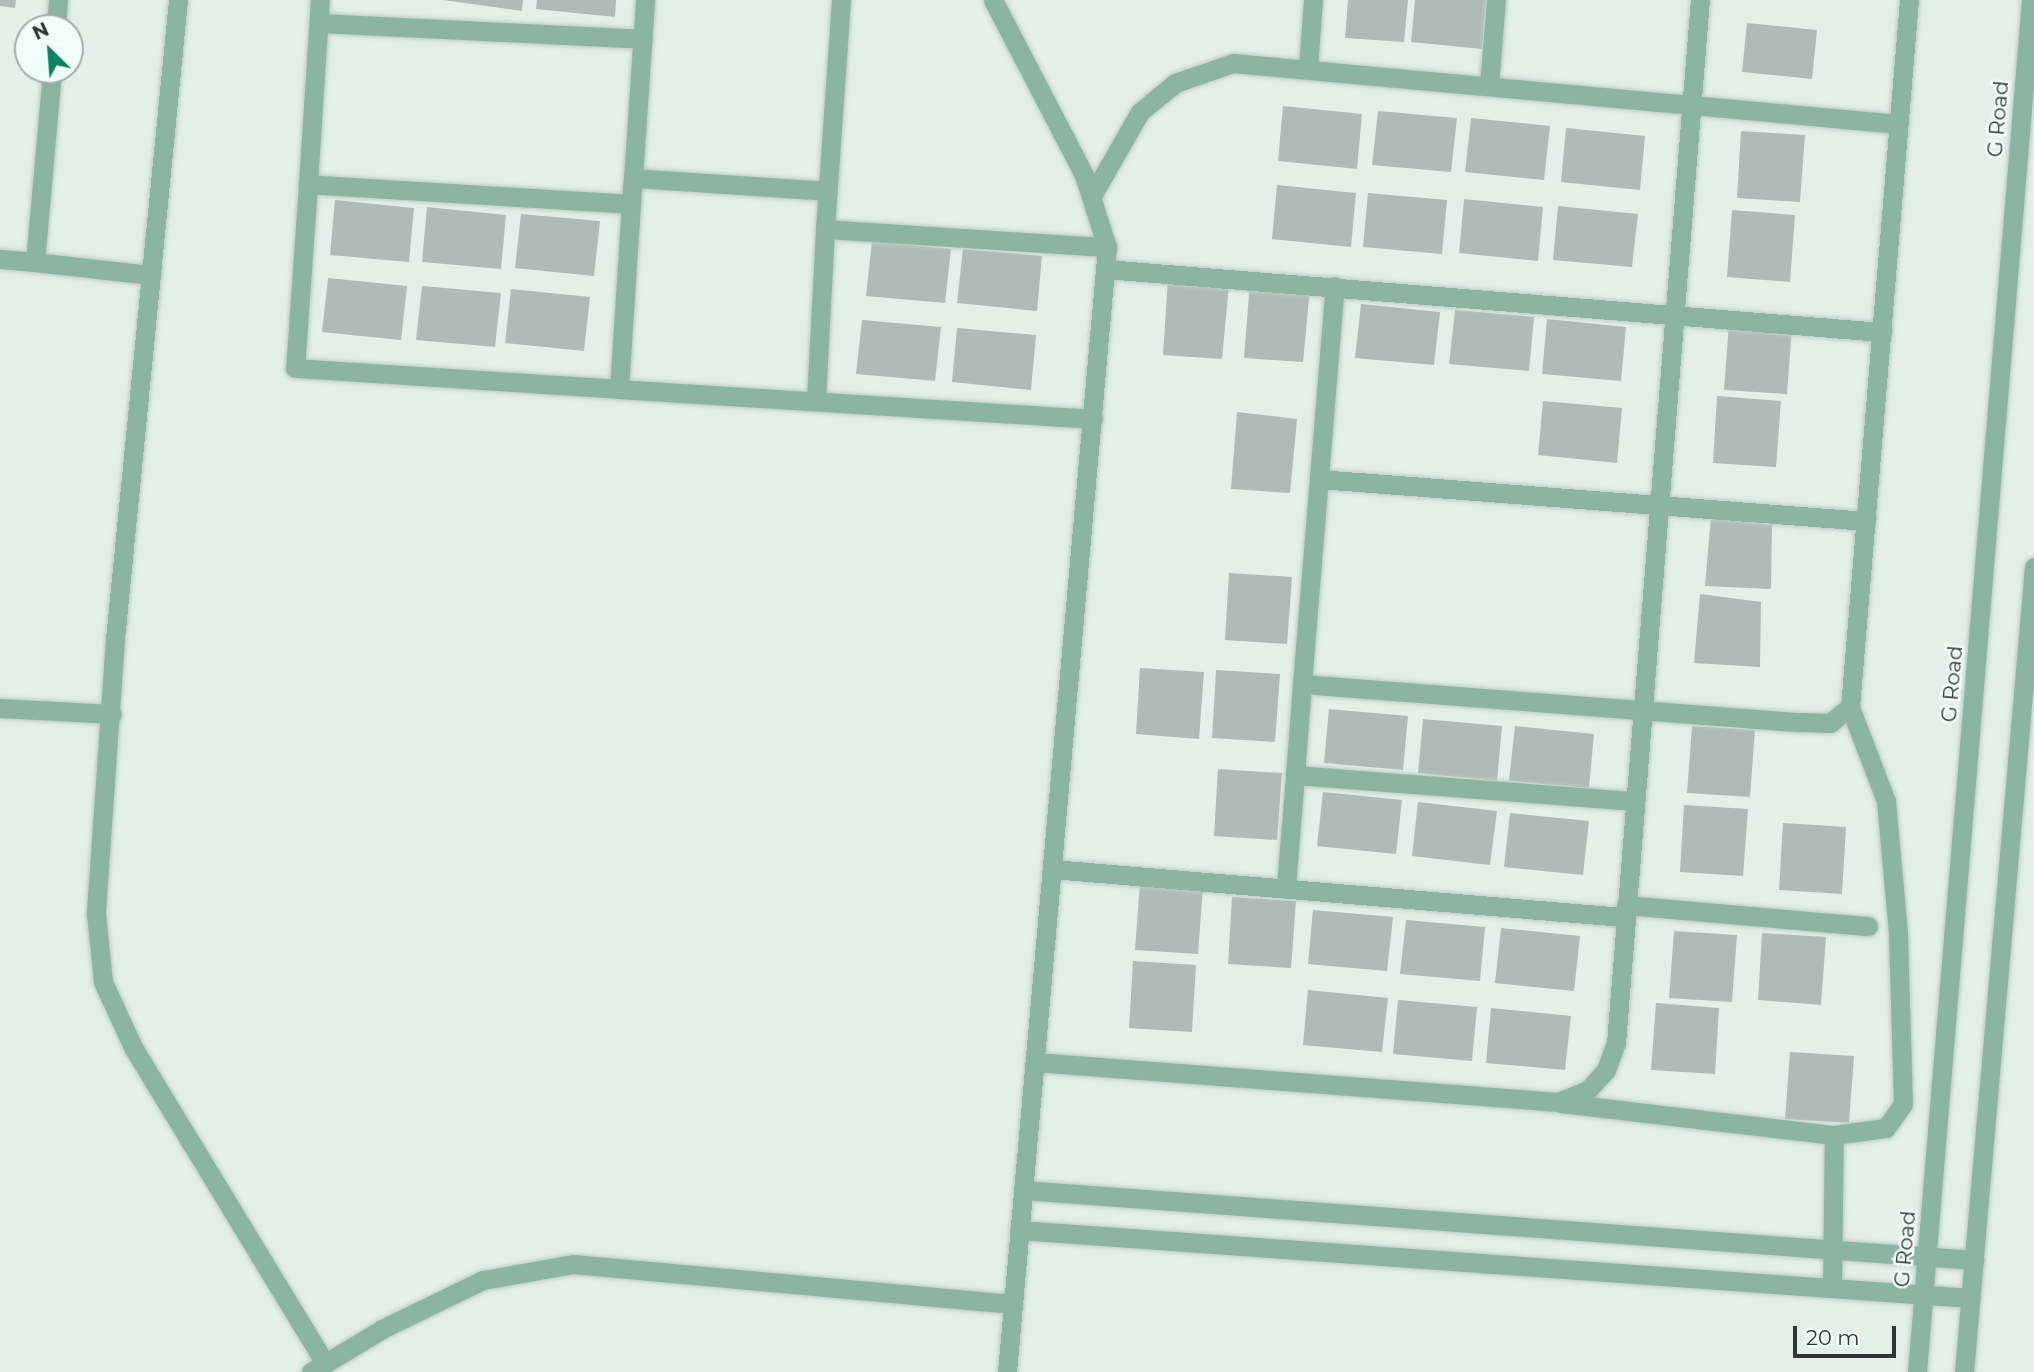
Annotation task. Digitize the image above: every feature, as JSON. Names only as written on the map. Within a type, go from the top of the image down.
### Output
[{"type":"street","points":[[178,0],[151,275],[96,914],[103,982],[134,1049],[318,1368],[382,1329],[483,1280],[573,1264],[1013,1304]]},
{"type":"street","points":[[320,0],[295,369],[1093,419]]},
{"type":"street","points":[[619,389],[645,0]]},
{"type":"street","points":[[817,401],[825,229],[841,0]]},
{"type":"street","points":[[993,0],[1093,194],[1107,247],[1007,1372]]},
{"type":"street","points":[[1308,67],[1313,0]]},
{"type":"street","points":[[1489,85],[1496,0]]},
{"type":"street","points":[[1558,1102],[1588,1090],[1606,1070],[1616,1043],[1700,0]]},
{"type":"street","points":[[1034,1062],[1558,1102],[1834,1135],[1886,1128],[1903,1104],[1898,933],[1886,801],[1850,706],[1909,0]]},
{"type":"street","name":"G Road","points":[[1917,1372],[2031,0]]},
{"type":"street","points":[[319,23],[643,39]]},
{"type":"street","points":[[1093,194],[1140,112],[1175,83],[1233,63],[1308,67],[1899,124]]},
{"type":"street","points":[[34,262],[51,84]]},
{"type":"street","points":[[633,178],[828,191]]},
{"type":"street","points":[[308,184],[631,204]]},
{"type":"street","points":[[825,229],[1107,247]]},
{"type":"street","points":[[0,259],[151,275]]},
{"type":"street","points":[[1105,269],[1675,313],[1882,332]]},
{"type":"street","points":[[1286,887],[1335,286]]},
{"type":"street","points":[[1319,479],[1866,521]]},
{"type":"street","points":[[1964,1372],[2034,567]]},
{"type":"street","points":[[1303,684],[1830,723],[1850,706]]},
{"type":"street","points":[[0,708],[112,714]]},
{"type":"street","points":[[1295,775],[1635,801]]},
{"type":"street","points":[[1052,869],[1868,926]]},
{"type":"street","points":[[1832,1288],[1835,1250],[1834,1135]]},
{"type":"street","points":[[1023,1190],[1974,1260]]},
{"type":"street","points":[[1019,1230],[1971,1298]]},
{"type":"building","points":[[0,0],[16,0],[15,8],[0,6]]},
{"type":"building","points":[[443,0],[523,0],[522,11]]},
{"type":"building","points":[[537,0],[616,0],[615,17],[536,9]]},
{"type":"building","points":[[1348,0],[1408,0],[1404,42],[1345,38]]},
{"type":"building","points":[[1415,0],[1486,0],[1482,49],[1411,42]]},
{"type":"building","points":[[1747,23],[1817,30],[1812,79],[1742,72]]},
{"type":"building","points":[[1283,106],[1362,114],[1357,169],[1278,161]]},
{"type":"building","points":[[1378,111],[1457,118],[1451,172],[1372,165]]},
{"type":"building","points":[[1471,118],[1550,126],[1544,180],[1465,172]]},
{"type":"building","points":[[1566,128],[1645,136],[1640,190],[1561,182]]},
{"type":"building","points":[[1741,131],[1805,135],[1800,202],[1737,198]]},
{"type":"building","points":[[1277,185],[1356,193],[1351,247],[1272,239]]},
{"type":"building","points":[[1368,193],[1447,200],[1442,254],[1363,247]]},
{"type":"building","points":[[1464,199],[1543,207],[1538,261],[1459,253]]},
{"type":"building","points":[[335,200],[414,208],[409,262],[330,255]]},
{"type":"building","points":[[1558,206],[1638,214],[1632,267],[1553,260]]},
{"type":"building","points":[[427,207],[506,215],[501,269],[422,262]]},
{"type":"building","points":[[1732,210],[1795,215],[1790,282],[1727,277]]},
{"type":"building","points":[[521,214],[600,221],[594,276],[515,268]]},
{"type":"building","points":[[872,241],[951,249],[945,303],[866,296]]},
{"type":"building","points":[[963,249],[1042,256],[1037,311],[957,303]]},
{"type":"building","points":[[328,278],[407,286],[401,340],[322,332]]},
{"type":"building","points":[[1168,278],[1229,285],[1222,359],[1163,355]]},
{"type":"building","points":[[1250,282],[1310,288],[1303,362],[1244,358]]},
{"type":"building","points":[[422,286],[501,293],[495,347],[416,340]]},
{"type":"building","points":[[511,289],[590,297],[584,351],[505,343]]},
{"type":"building","points":[[1361,304],[1440,312],[1434,365],[1355,358]]},
{"type":"building","points":[[1455,310],[1534,317],[1529,371],[1449,364]]},
{"type":"building","points":[[1547,319],[1626,327],[1621,381],[1542,374]]},
{"type":"building","points":[[862,320],[941,327],[935,381],[856,374]]},
{"type":"building","points":[[1729,323],[1792,327],[1787,394],[1724,390]]},
{"type":"building","points":[[957,328],[1036,335],[1031,390],[952,382]]},
{"type":"building","points":[[1717,396],[1781,401],[1776,467],[1713,463]]},
{"type":"building","points":[[1543,401],[1622,408],[1617,463],[1538,455]]},
{"type":"building","points":[[1237,412],[1297,419],[1290,493],[1231,489]]},
{"type":"building","points":[[1711,516],[1772,525],[1771,589],[1705,586]]},
{"type":"building","points":[[1229,573],[1292,577],[1287,644],[1225,640]]},
{"type":"building","points":[[1700,594],[1761,602],[1760,667],[1694,663]]},
{"type":"building","points":[[1140,668],[1204,672],[1199,739],[1136,734]]},
{"type":"building","points":[[1216,670],[1280,674],[1275,742],[1212,738]]},
{"type":"building","points":[[1329,709],[1408,716],[1403,770],[1324,763]]},
{"type":"building","points":[[1423,719],[1502,726],[1497,781],[1418,773]]},
{"type":"building","points":[[1515,726],[1594,734],[1589,788],[1509,781]]},
{"type":"building","points":[[1692,726],[1755,730],[1750,797],[1687,793]]},
{"type":"building","points":[[1218,769],[1282,773],[1277,840],[1214,836]]},
{"type":"building","points":[[1323,792],[1402,800],[1396,854],[1317,846]]},
{"type":"building","points":[[1418,802],[1497,811],[1490,865],[1412,856]]},
{"type":"building","points":[[1684,805],[1748,809],[1743,876],[1680,872]]},
{"type":"building","points":[[1510,813],[1589,821],[1583,875],[1504,867]]},
{"type":"building","points":[[1783,823],[1846,827],[1842,894],[1779,890]]},
{"type":"building","points":[[1140,883],[1203,887],[1198,954],[1135,950]]},
{"type":"building","points":[[1232,897],[1296,901],[1291,968],[1228,964]]},
{"type":"building","points":[[1313,910],[1393,917],[1387,971],[1308,964]]},
{"type":"building","points":[[1406,920],[1485,927],[1480,981],[1400,974]]},
{"type":"building","points":[[1501,928],[1580,936],[1574,991],[1495,983]]},
{"type":"building","points":[[1674,931],[1737,935],[1732,1002],[1669,998]]},
{"type":"building","points":[[1762,933],[1826,937],[1821,1005],[1758,1000]]},
{"type":"building","points":[[1133,961],[1196,965],[1192,1032],[1129,1028]]},
{"type":"building","points":[[1308,990],[1388,998],[1382,1052],[1303,1045]]},
{"type":"building","points":[[1398,1000],[1477,1007],[1472,1061],[1393,1054]]},
{"type":"building","points":[[1656,1003],[1719,1008],[1715,1074],[1651,1070]]},
{"type":"building","points":[[1491,1008],[1571,1016],[1565,1070],[1486,1063]]},
{"type":"building","points":[[1790,1052],[1854,1056],[1849,1123],[1785,1119]]}]
